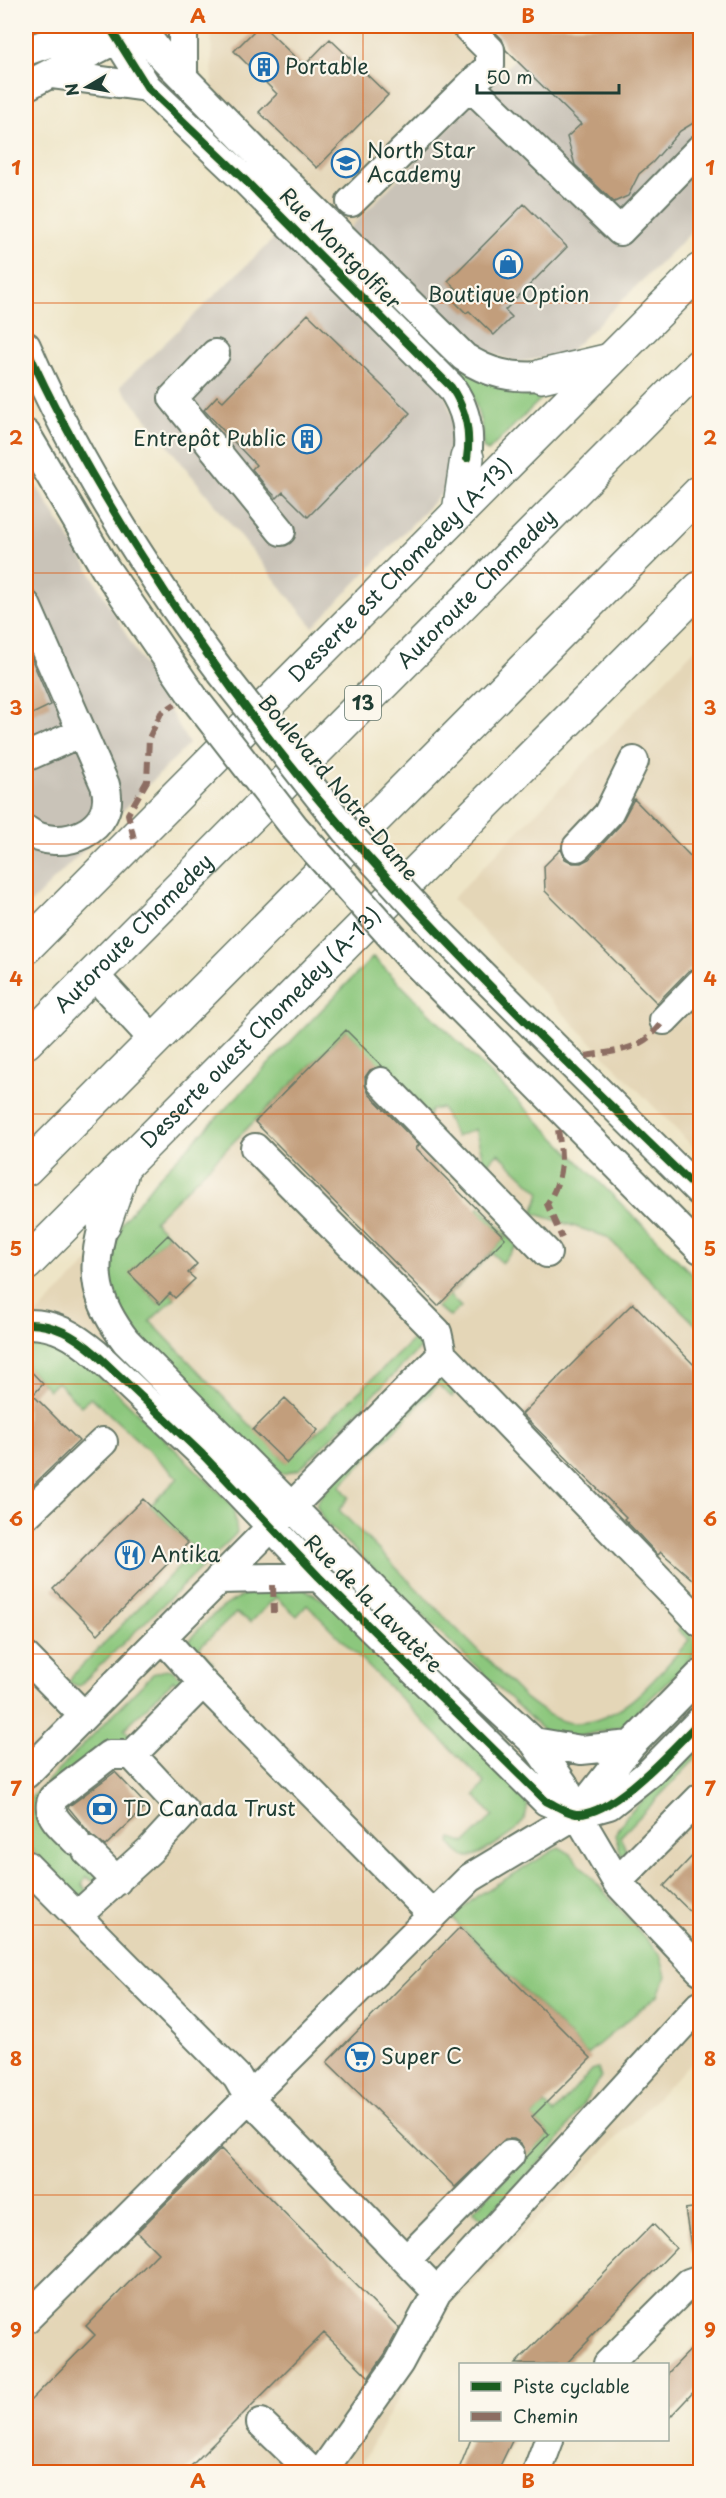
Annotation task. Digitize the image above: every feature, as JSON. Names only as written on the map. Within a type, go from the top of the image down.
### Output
[{"type":"main road","name":"Desserte est Chomedey (A-13)","points":[[26,947],[700,270]]},
{"type":"main road","points":[[542,376],[610,360]]},
{"type":"main road","name":"Autoroute Chomedey","points":[[26,1042],[700,364]]},
{"type":"main road","points":[[459,512],[467,458]]},
{"type":"main road","points":[[26,1169],[700,492]]},
{"type":"main road","name":"Desserte ouest Chomedey (A-13)","points":[[26,1264],[700,588]]},
{"type":"main road","points":[[104,1224],[123,1167]]},
{"type":"street","points":[[183,26],[183,75]]},
{"type":"street","points":[[351,202],[490,66],[490,51],[466,26]]},
{"type":"street","points":[[26,51],[54,40],[127,31]]},
{"type":"street","points":[[38,80],[127,31]]},
{"type":"street","name":"Rue Montgolfier","points":[[127,31],[160,54],[183,75],[309,205],[464,357],[484,369],[501,374],[542,376]]},
{"type":"street","name":"Rue Montgolfier","points":[[127,31],[147,87],[440,374],[458,397],[465,413],[469,431],[467,458]]},
{"type":"street","points":[[38,80],[147,87]]},
{"type":"street","points":[[470,86],[620,231],[700,149]]},
{"type":"street","name":"Boulevard Notre-Dame","points":[[26,346],[61,420],[98,486],[172,603],[221,672],[346,831],[436,930],[700,1192]]},
{"type":"street","points":[[215,354],[173,398],[281,531]]},
{"type":"street","points":[[26,434],[105,568],[194,698],[295,828],[410,957],[700,1249]]},
{"type":"street","points":[[26,604],[108,795],[105,811],[98,823],[64,841],[47,841],[26,830]]},
{"type":"street","points":[[26,757],[82,732]]},
{"type":"street","points":[[577,847],[608,814],[634,761]]},
{"type":"street","points":[[98,823],[122,850]]},
{"type":"street","points":[[93,974],[154,1040]]},
{"type":"street","points":[[664,1020],[700,983]]},
{"type":"street","points":[[381,1082],[547,1253]]},
{"type":"street","points":[[255,1148],[436,1332],[442,1355],[700,1623]]},
{"type":"street","name":"Rue de la Lavatère","points":[[104,1224],[97,1253],[97,1287],[101,1302],[116,1328],[156,1374],[220,1434],[281,1516],[320,1578],[546,1801],[577,1814]]},
{"type":"street","name":"Rue de la Lavatère","points":[[26,1324],[45,1325],[82,1342],[202,1454],[281,1516],[430,1646],[534,1742],[564,1785],[577,1814]]},
{"type":"street","points":[[26,1774],[442,1355]]},
{"type":"street","points":[[26,1515],[103,1442]]},
{"type":"street","points":[[219,1579],[320,1578]]},
{"type":"street","points":[[162,1637],[203,1683],[432,1915]]},
{"type":"street","points":[[26,1657],[83,1715]]},
{"type":"street","points":[[577,1814],[631,1745],[700,1675]]},
{"type":"street","points":[[117,1881],[52,1815],[50,1807],[53,1798],[109,1755],[132,1755],[203,1683]]},
{"type":"street","points":[[26,2319],[470,1878],[577,1814],[609,1805],[649,1773],[700,1721]]},
{"type":"street","points":[[534,1742],[581,1750],[631,1745]]},
{"type":"street","points":[[77,1917],[117,1881],[185,1812],[133,1759],[132,1755]]},
{"type":"street","points":[[617,1882],[700,1798]]},
{"type":"street","points":[[577,1814],[617,1882],[700,1970]]},
{"type":"street","points":[[26,1865],[237,2077],[249,2098],[437,2292]]},
{"type":"street","points":[[322,2472],[399,2363],[437,2292],[700,2006]]},
{"type":"street","points":[[407,2259],[510,2155]]},
{"type":"street","points":[[609,2363],[689,2283],[700,2279]]},
{"type":"street","points":[[261,2423],[312,2472]]},
{"type":"street","points":[[537,2472],[548,2441]]},
{"type":"shaded area","name":"North Star Academy","points":[[211,26],[472,26],[502,67],[347,231],[213,95]]},
{"type":"shaded area","points":[[486,26],[700,26],[700,224],[567,354],[518,362],[467,346],[347,231],[517,57]]},
{"type":"shaded area","points":[[283,230],[444,390],[457,434],[447,486],[313,627],[120,386]]},
{"type":"shaded area","points":[[26,469],[91,573],[189,744],[26,908]]},
{"type":"shaded area","points":[[700,644],[700,1154],[452,899]]},
{"type":"shaded area","points":[[373,976],[700,1301],[700,2054],[450,2306],[357,2472],[26,2472],[26,1325]]},
{"type":"green space","points":[[410,328],[431,342],[543,388],[547,393],[488,451],[483,448],[481,423],[474,399]]},
{"type":"green space","points":[[373,957],[700,1282],[700,1329],[607,1237],[533,1213],[540,1193],[498,1153],[485,1166],[475,1129],[456,1137],[442,1108],[431,1110],[429,1117],[346,1030],[154,1221],[168,1235],[130,1273],[159,1304],[170,1293],[175,1298],[150,1321],[286,1462],[423,1330],[421,1347],[300,1469],[283,1474],[267,1467],[115,1312],[107,1272],[122,1223],[155,1181]]},
{"type":"green space","points":[[480,1207],[517,1246],[502,1263],[492,1253],[449,1295],[461,1307],[450,1316],[436,1307],[505,1238],[477,1210]]},
{"type":"green space","points":[[26,1336],[40,1336],[69,1346],[233,1506],[237,1533],[79,1686],[69,1683],[73,1675],[195,1550],[150,1506],[178,1478],[91,1397],[81,1406],[57,1382],[49,1390],[26,1366]]},
{"type":"green space","points":[[439,1375],[454,1392],[452,1397],[438,1385],[340,1486],[349,1497],[339,1510],[525,1698],[561,1720],[574,1723],[592,1721],[624,1706],[653,1681],[689,1640],[678,1630],[680,1626],[689,1632],[696,1641],[694,1653],[682,1668],[622,1726],[573,1738],[548,1735],[324,1521],[316,1504],[324,1492]]},
{"type":"green space","points":[[270,1585],[301,1587],[334,1606],[528,1798],[526,1816],[516,1829],[495,1845],[472,1857],[465,1856],[455,1849],[450,1842],[452,1838],[465,1843],[493,1816],[475,1795],[485,1783],[307,1605],[297,1616],[276,1597],[251,1622],[236,1613],[199,1648],[213,1663],[199,1661],[186,1644],[204,1623],[233,1601]]},
{"type":"green space","points":[[167,1669],[174,1671],[188,1685],[183,1690],[174,1680],[124,1729],[136,1741],[48,1795],[103,1876],[96,1883],[86,1877],[82,1885],[88,1890],[82,1896],[77,1895],[26,1844],[26,1803],[153,1674]]},
{"type":"green space","points":[[700,1743],[700,1754],[620,1837],[628,1853],[621,1855],[615,1835],[626,1817]]},
{"type":"green space","points":[[559,1847],[571,1854],[660,1955],[666,1976],[658,1995],[587,2054],[452,1918],[477,1896]]},
{"type":"green space","points":[[598,2068],[601,2077],[556,2145],[484,2220],[473,2211],[549,2134],[532,2117],[545,2104],[554,2113],[592,2070]]},
{"type":"building","points":[[259,26],[263,26],[304,66],[330,39],[388,95],[317,168],[259,112],[277,94],[234,51]]},
{"type":"building","points":[[489,26],[700,26],[700,119],[680,131],[653,162],[639,174],[628,196],[614,202],[575,165],[567,137],[581,124],[506,50],[502,39]]},
{"type":"building","name":"Boutique Option","points":[[524,204],[567,247],[505,310],[512,317],[494,335],[469,311],[466,313],[452,299],[459,291],[448,281]]},
{"type":"building","name":"Entrepôt Public","points":[[308,314],[410,413],[308,517],[283,492],[277,498],[267,488],[252,469],[256,465],[204,410],[217,396],[223,401]]},
{"type":"building","points":[[26,646],[51,705],[26,717]]},
{"type":"building","points":[[634,799],[700,866],[700,965],[688,971],[657,1003],[545,891],[544,866],[561,849],[565,859],[573,863],[581,863],[589,859],[620,825]]},
{"type":"building","points":[[346,1030],[382,1066],[370,1070],[365,1077],[365,1085],[369,1094],[419,1145],[416,1148],[505,1238],[438,1306],[255,1122]]},
{"type":"building","points":[[168,1235],[197,1264],[188,1273],[195,1279],[175,1298],[170,1293],[160,1304],[129,1273]]},
{"type":"building","points":[[633,1303],[700,1371],[700,1586],[661,1552],[658,1555],[624,1519],[626,1517],[522,1414]]},
{"type":"building","points":[[26,1366],[43,1384],[33,1395],[79,1441],[30,1488],[26,1489]]},
{"type":"building","points":[[285,1398],[318,1430],[287,1463],[253,1430]]},
{"type":"building","points":[[143,1499],[188,1543],[98,1634],[53,1589]]},
{"type":"building","name":"TD Canada Trust","points":[[115,1772],[147,1806],[105,1846],[91,1835],[68,1807]]},
{"type":"building","points":[[700,1848],[700,1921],[664,1886]]},
{"type":"building","points":[[460,1927],[591,2058],[532,2117],[549,2134],[526,2158],[521,2143],[514,2139],[505,2139],[455,2187],[327,2062]]},
{"type":"building","points":[[221,2149],[399,2328],[385,2354],[369,2377],[324,2333],[185,2472],[26,2472],[26,2405],[95,2335],[86,2326],[158,2253],[137,2232]]},
{"type":"building","points":[[700,2207],[700,2252],[692,2253],[685,2209]]},
{"type":"building","points":[[653,2224],[676,2248],[567,2363],[516,2363]]},
{"type":"building","points":[[700,2340],[700,2385],[669,2418],[669,2372]]},
{"type":"building","points":[[470,2441],[512,2441],[497,2472],[467,2472],[459,2469]]},
{"type":"marked path","points":[[134,839],[128,814],[147,781],[149,738],[161,713],[175,704]]},
{"type":"marked path","points":[[586,1056],[620,1050],[639,1043],[648,1038],[664,1020]]},
{"type":"marked path","points":[[558,1130],[561,1150],[559,1177],[547,1204],[562,1238]]},
{"type":"marked path","points":[[273,1585],[274,1613]]},
{"type":"cycle path","points":[[112,31],[147,87],[247,182],[451,387],[464,412],[468,429],[467,458]]},
{"type":"cycle path","points":[[26,346],[77,449],[136,547],[210,658],[290,765],[347,833],[432,926],[520,1016],[700,1192]]},
{"type":"cycle path","points":[[26,1324],[55,1328],[96,1354],[202,1454],[319,1577],[546,1801],[576,1814],[591,1812],[607,1804],[660,1762],[700,1721]]},
{"type":"place","name":"Portable","points":[[264,67]]},
{"type":"place","name":"North Star Academy","points":[[346,163]]},
{"type":"place","name":"Boutique Option","points":[[508,264]]},
{"type":"place","name":"Entrepôt Public","points":[[307,439]]},
{"type":"place","name":"Antika","points":[[130,1555]]},
{"type":"place","name":"TD Canada Trust","points":[[102,1809]]},
{"type":"place","name":"Super C","points":[[360,2057]]}]
